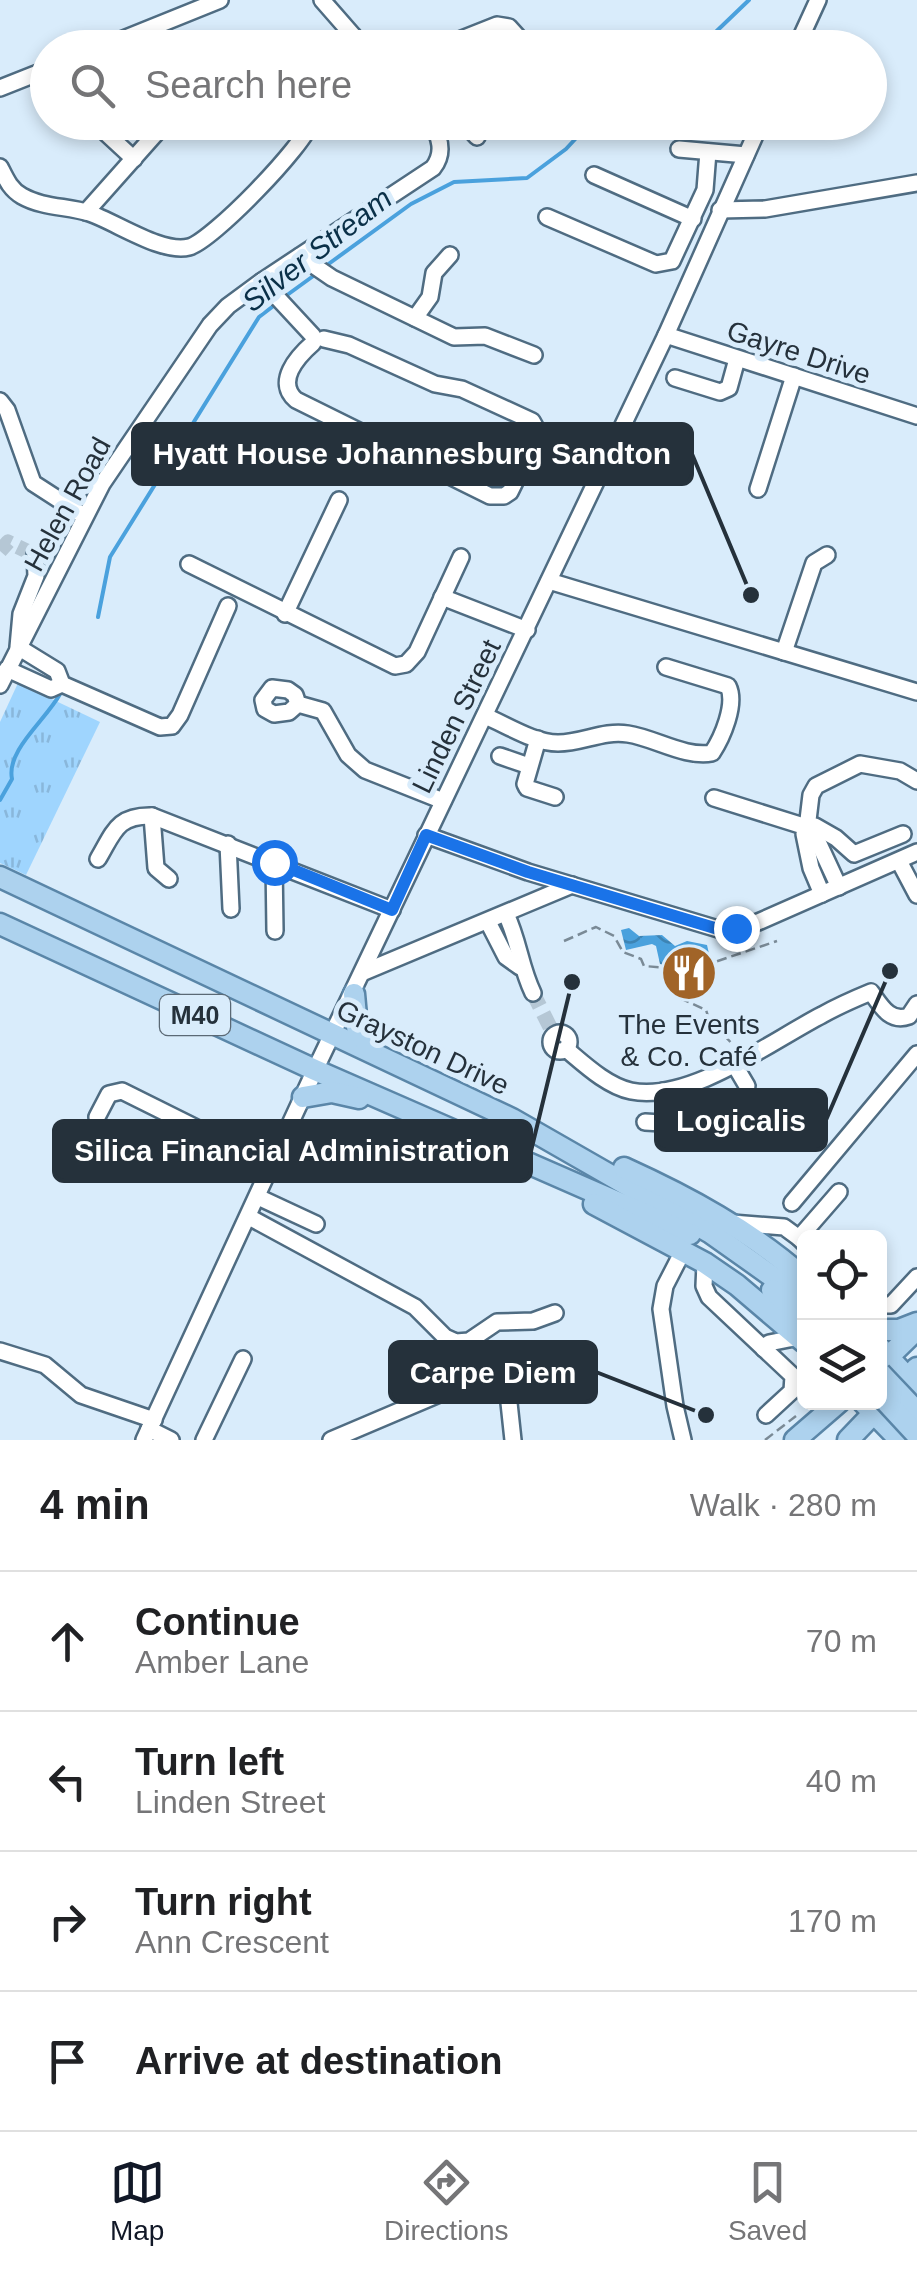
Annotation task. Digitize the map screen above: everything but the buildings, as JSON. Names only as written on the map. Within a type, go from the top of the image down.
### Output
[{"type":"main road","name":"Grayston Drive","points":[[0,878],[512,1120],[650,1206],[760,1264],[797,1293]]},
{"type":"main road","name":"Grayston Drive","points":[[0,924],[560,1180],[650,1206],[738,1264],[797,1327]]},
{"type":"main road","points":[[354,994],[357,1027],[375,1055]]},
{"type":"main road","points":[[303,1097],[332,1092],[352,1096],[456,1130]]},
{"type":"main road","points":[[512,1120],[662,1186],[773,1251],[797,1272]]},
{"type":"main road","points":[[560,1180],[625,1222],[705,1263],[797,1329]]},
{"type":"main road","points":[[887,1330],[917,1326]]},
{"type":"main road","points":[[887,1356],[917,1326]]},
{"type":"main road","points":[[887,1364],[914,1379],[887,1395]]},
{"type":"main road","points":[[887,1368],[917,1412]]},
{"type":"main road","points":[[793,1440],[809,1410]]},
{"type":"main road","points":[[793,1440],[829,1410]]},
{"type":"main road","points":[[848,1440],[869,1410]]},
{"type":"main road","points":[[878,1410],[900,1440]]},
{"type":"main road","points":[[882,1410],[917,1435]]},
{"type":"street","points":[[146,30],[220,0]]},
{"type":"street","points":[[322,0],[348,30]]},
{"type":"street","points":[[804,30],[818,0]]},
{"type":"street","points":[[484,30],[497,25],[511,30]]},
{"type":"street","points":[[0,88],[30,76]]},
{"type":"street","points":[[113,140],[134,159]]},
{"type":"street","points":[[86,212],[150,140]]},
{"type":"street","points":[[0,167],[7,182],[26,198],[86,212],[176,248],[193,246],[234,213],[303,140]]},
{"type":"street","name":"Helen Road","points":[[3,676],[102,484],[217,317],[267,287],[300,256],[433,168],[438,162],[438,140]]},
{"type":"street","name":"Linden Street","points":[[149,1430],[426,835],[666,336],[753,140]]},
{"type":"street","points":[[678,149],[746,155]]},
{"type":"street","points":[[547,217],[656,264],[672,261],[705,190],[708,152]]},
{"type":"street","points":[[594,176],[693,219]]},
{"type":"street","points":[[720,210],[765,209],[917,183]]},
{"type":"street","points":[[300,256],[332,278],[439,330],[461,338],[476,335],[534,356]]},
{"type":"street","points":[[415,318],[430,297],[434,272],[450,256]]},
{"type":"street","points":[[267,287],[317,339],[349,345],[435,384],[462,389],[532,421],[536,439],[510,492],[490,496],[291,396],[286,383],[303,352],[317,339]]},
{"type":"street","name":"Gayre Drive","points":[[666,336],[917,416]]},
{"type":"street","points":[[675,378],[720,392],[729,388],[738,358]]},
{"type":"street","points":[[758,488],[794,376]]},
{"type":"street","points":[[0,401],[33,483],[84,516]]},
{"type":"street","points":[[286,614],[339,500]]},
{"type":"street","points":[[784,652],[814,564],[827,555]]},
{"type":"street","points":[[35,556],[36,576],[22,614],[18,647],[56,681],[156,726],[172,726],[228,606]]},
{"type":"street","points":[[188,564],[395,666],[406,664],[416,652],[460,557]]},
{"type":"street","points":[[549,582],[917,692]]},
{"type":"street","points":[[442,597],[526,630]]},
{"type":"street","points":[[485,716],[538,739],[561,743],[624,733],[699,754],[712,754],[732,701],[731,690],[666,667]]},
{"type":"street","points":[[3,676],[56,681]]},
{"type":"street","points":[[298,704],[326,714],[348,755],[365,770],[443,801]]},
{"type":"street","points":[[538,739],[525,779],[527,788],[555,797]]},
{"type":"street","points":[[500,756],[529,766]]},
{"type":"street","points":[[822,894],[812,868],[808,827],[811,795],[816,786],[860,764],[900,771],[917,781]]},
{"type":"street","points":[[714,798],[836,838],[854,854],[903,834]]},
{"type":"street","points":[[98,859],[121,822],[134,816],[152,816],[392,910]]},
{"type":"street","points":[[152,816],[156,868],[169,879]]},
{"type":"street","points":[[808,827],[839,887]]},
{"type":"street","points":[[426,835],[528,872],[718,929],[758,922],[917,852]]},
{"type":"street","points":[[228,844],[231,910]]},
{"type":"street","points":[[899,861],[917,895]]},
{"type":"street","points":[[274,862],[276,931]]},
{"type":"street","points":[[528,872],[536,890],[534,901]]},
{"type":"street","points":[[364,972],[572,885]]},
{"type":"street","points":[[506,914],[521,949],[520,967],[532,992]]},
{"type":"street","points":[[488,922],[506,957],[520,967]]},
{"type":"street","points":[[552,1031],[566,1035],[566,1049],[617,1086],[630,1091],[663,1092],[871,992],[895,1018],[909,1016],[917,1004]]},
{"type":"street","points":[[792,1204],[917,1054]]},
{"type":"street","points":[[736,1059],[746,1086]]},
{"type":"street","points":[[97,1116],[109,1094],[122,1091],[272,1166]]},
{"type":"street","points":[[645,1122],[662,1123],[668,1113],[670,1102],[663,1092]]},
{"type":"street","points":[[758,1105],[768,1121]]},
{"type":"street","points":[[810,1230],[839,1192]]},
{"type":"street","points":[[258,1197],[316,1224]]},
{"type":"street","points":[[249,1217],[415,1307],[456,1342],[469,1341],[497,1322],[533,1321],[555,1313]]},
{"type":"street","points":[[726,1222],[784,1227],[797,1237]]},
{"type":"street","points":[[773,1251],[784,1227]]},
{"type":"street","points":[[683,1251],[665,1286],[662,1308],[683,1440]]},
{"type":"street","points":[[705,1263],[704,1286],[709,1297],[766,1346],[794,1381],[790,1394],[766,1415]]},
{"type":"street","points":[[887,1306],[917,1277]]},
{"type":"street","points":[[764,1307],[766,1346]]},
{"type":"street","points":[[766,1346],[797,1334]]},
{"type":"street","points":[[0,1352],[45,1364],[74,1391],[171,1440]]},
{"type":"street","points":[[204,1440],[243,1359]]},
{"type":"street","points":[[331,1440],[498,1369],[506,1375],[513,1440]]},
{"type":"path","points":[[564,941],[596,927],[614,936],[623,952],[641,959],[644,966],[668,968],[692,957],[703,966],[777,941]]},
{"type":"path","points":[[668,968],[682,999],[706,1010],[709,1019],[734,1046],[736,1059]]},
{"type":"path","points":[[765,1440],[807,1410]]},
{"type":"green space","points":[[18,683],[100,722],[26,875],[0,863],[0,722]]},
{"type":"water","points":[[629,928],[639,936],[662,935],[675,946],[687,941],[707,945],[710,958],[704,964],[694,955],[678,962],[674,957],[667,960],[669,966],[660,964],[652,944],[626,950],[621,930]]},
{"type":"waterway","name":"Silver Stream","points":[[718,30],[749,0]]},
{"type":"waterway","name":"Silver Stream","points":[[323,268],[411,204],[454,182],[527,178],[574,140]]},
{"type":"waterway","name":"Silver Stream","points":[[283,298],[316,274]]},
{"type":"waterway","name":"Silver Stream","points":[[98,617],[110,557],[259,317],[276,304]]},
{"type":"waterway","name":"Silver Stream","points":[[0,800],[12,779],[21,746],[60,694]]},
{"type":"tunnel","points":[[0,551],[8,542],[35,555]]},
{"type":"tunnel","points":[[533,993],[550,1027]]},
{"type":"place","name":"Hyatt House Johannesburg Sandton","points":[[751,595]]},
{"type":"place","name":"Logicalis","points":[[890,971]]},
{"type":"place","name":"The Events & Co. Café","points":[[689,973]]},
{"type":"place","name":"Silica Financial Administration","points":[[572,982]]},
{"type":"place","name":"Carpe Diem","points":[[706,1415]]},
{"type":"route","points":[[274,862],[392,910],[426,835],[528,872],[718,929],[736,928]]}]
